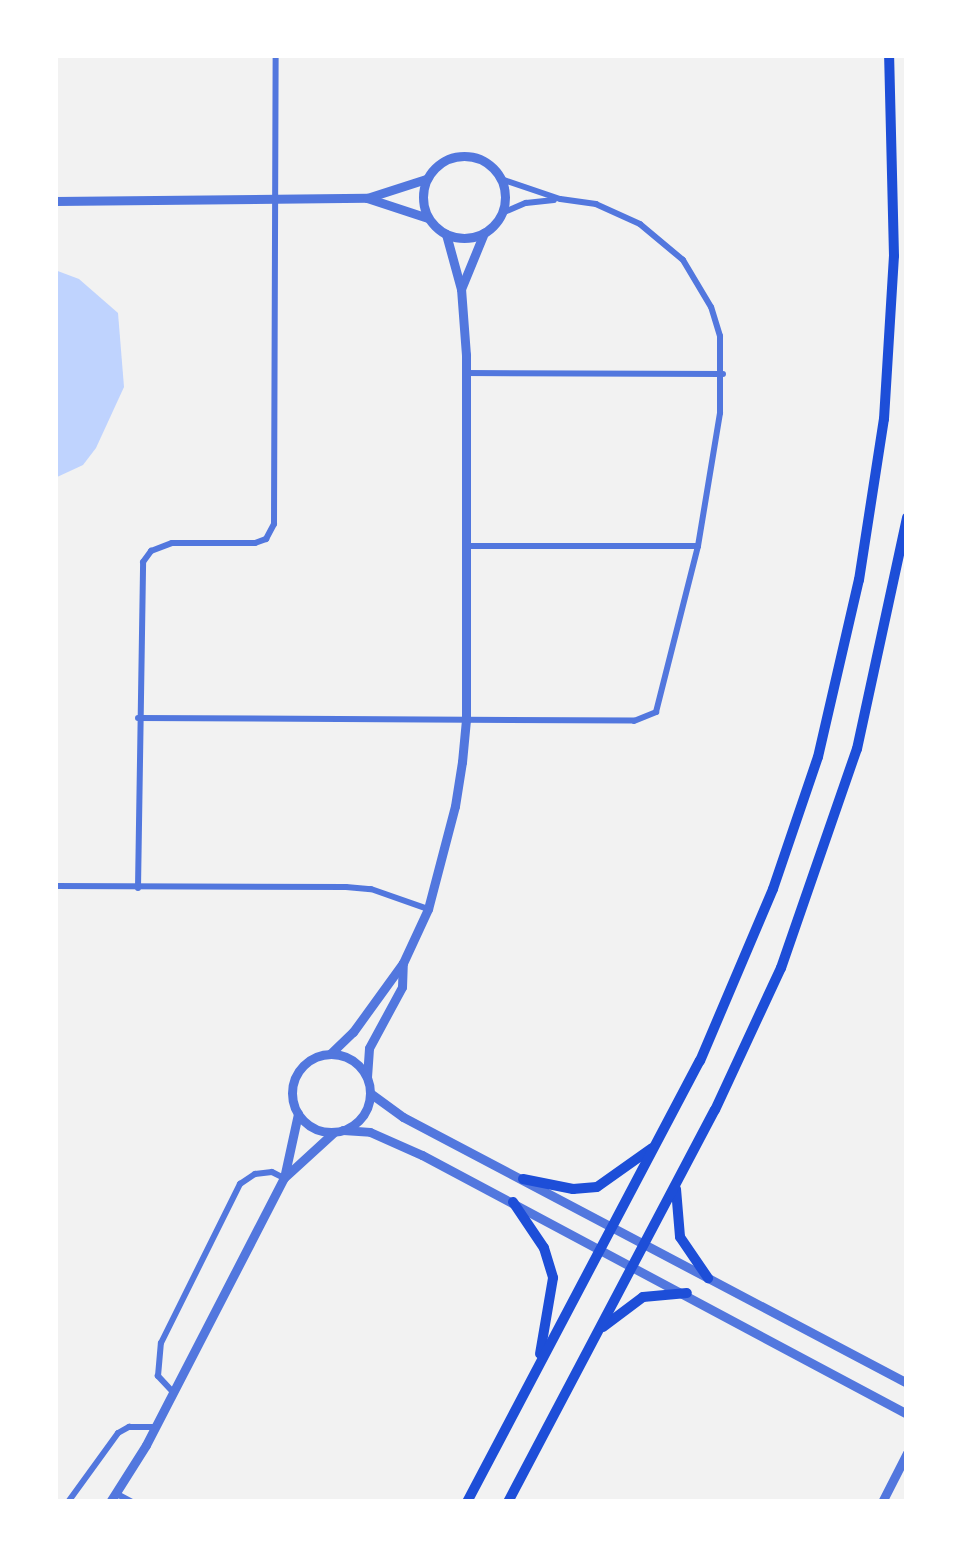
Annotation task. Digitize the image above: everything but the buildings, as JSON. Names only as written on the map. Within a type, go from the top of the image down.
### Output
[{"type":"main road","points":[[467,1502],[717,1024],[773,889],[818,757],[849,631],[870,520],[888,363],[894,217],[888,55]]},
{"type":"main road","points":[[508,1502],[676,1185],[774,985],[832,832],[864,722],[907,517]]},
{"type":"main road","points":[[522,1178],[573,1190],[596,1187],[655,1146]]},
{"type":"main road","points":[[676,1185],[680,1238],[708,1278]]},
{"type":"main road","points":[[513,1202],[544,1248],[553,1278],[538,1366]]},
{"type":"main road","points":[[598,1331],[643,1298],[687,1293]]},
{"type":"street","points":[[138,888],[143,562],[151,550],[172,543],[266,539],[274,524],[276,55]]},
{"type":"street","points":[[428,218],[422,192],[426,180],[441,162],[464,156],[486,162],[501,179],[506,196],[502,214]]},
{"type":"street","points":[[138,718],[650,717],[663,693],[698,546],[723,374],[711,307],[683,260],[665,241],[620,212],[560,200],[501,179]]},
{"type":"street","points":[[55,201],[367,198],[426,180]]},
{"type":"street","points":[[330,1054],[353,1032],[403,963],[428,910],[455,806],[466,720],[462,290],[446,234],[428,218],[367,198]]},
{"type":"street","points":[[462,290],[484,233],[502,214],[526,203],[560,200]]},
{"type":"street","points":[[446,234],[472,238],[484,233]]},
{"type":"street","points":[[465,374],[723,374]]},
{"type":"street","points":[[465,546],[698,546]]},
{"type":"street","points":[[55,886],[346,886],[383,892],[428,910]]},
{"type":"street","points":[[284,1178],[365,1113],[370,1094],[370,1048],[402,987],[403,963]]},
{"type":"street","points":[[132,1502],[113,1498],[155,1427],[284,1178],[298,1114],[292,1092],[299,1071],[313,1058],[330,1054],[349,1059],[367,1079]]},
{"type":"street","points":[[370,1094],[403,1118],[907,1383]]},
{"type":"street","points":[[298,1114],[317,1129],[378,1135],[687,1293],[907,1414]]},
{"type":"street","points":[[172,1391],[158,1376],[161,1343],[240,1184],[255,1174],[272,1172],[284,1178]]},
{"type":"street","points":[[68,1502],[118,1433],[129,1427],[155,1427]]},
{"type":"street","points":[[882,1502],[907,1453]]},
{"type":"water","points":[[55,270],[79,279],[118,313],[124,387],[96,448],[83,465],[55,478]]}]
